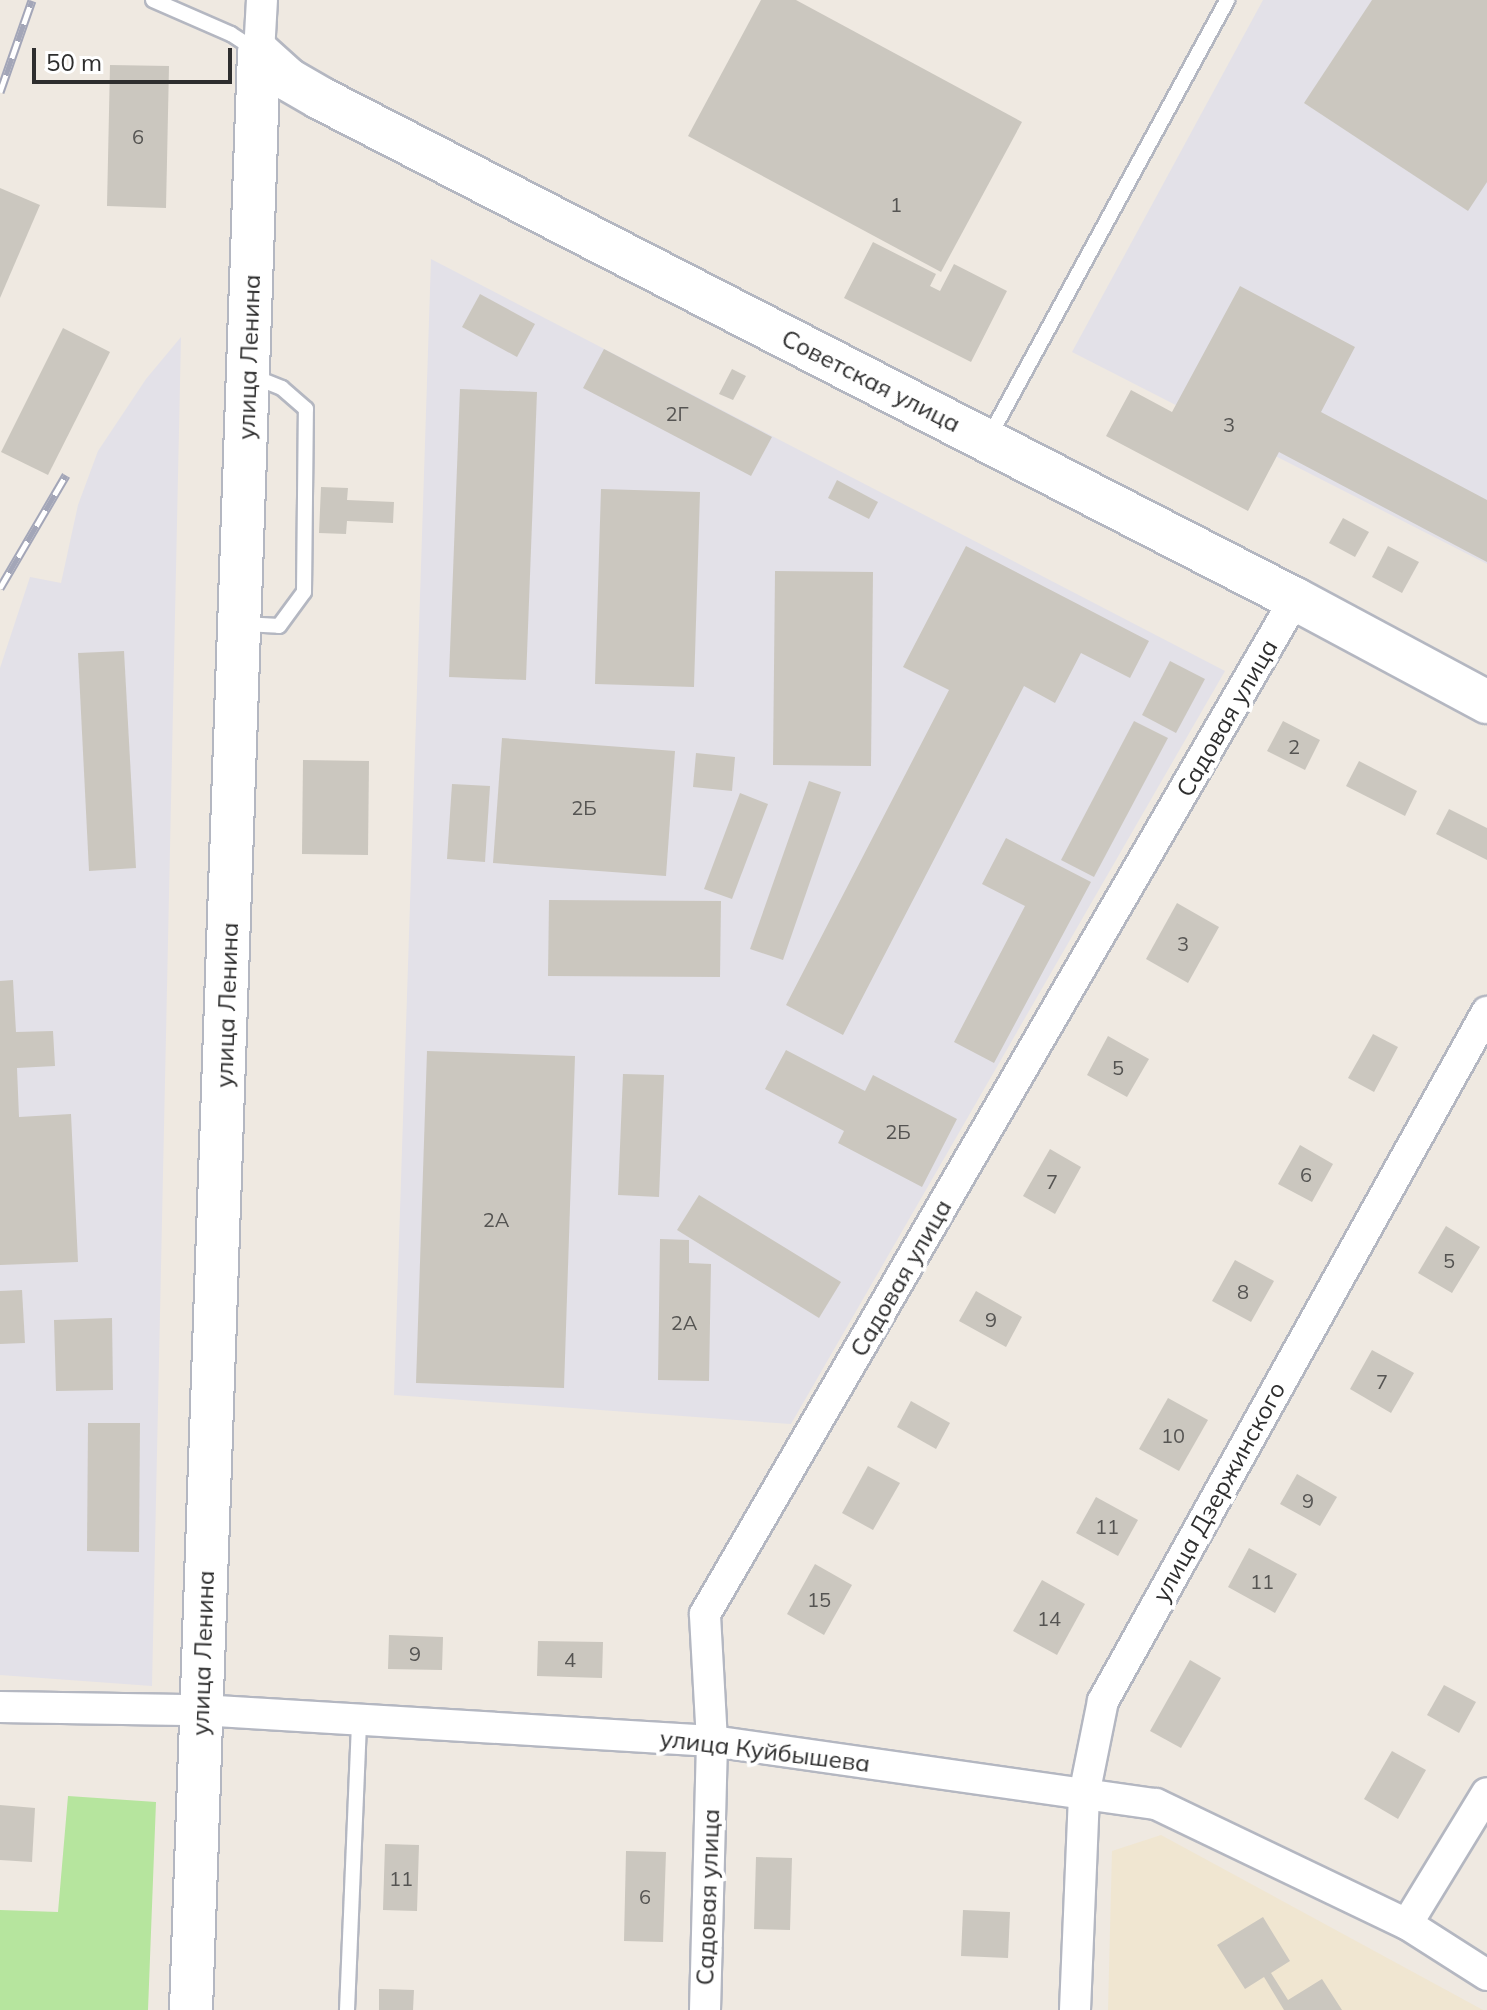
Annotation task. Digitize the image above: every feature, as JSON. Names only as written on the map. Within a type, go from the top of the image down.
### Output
[{"type":"street","name":"улица Ленина","points":[[191,2010],[262,0]]},
{"type":"street","name":"Советская улица","points":[[259,53],[289,80],[320,98],[1295,599],[1487,702]]},
{"type":"street","name":"Садовая улица","points":[[705,2010],[712,1741],[705,1614],[1295,599]]},
{"type":"street","name":"улица Дзержинского","points":[[1075,2010],[1084,1795],[1103,1701],[1487,1012]]},
{"type":"street","name":"улица Куйбышева","points":[[0,1707],[200,1710],[712,1741],[1156,1804],[1407,1924],[1487,1975]]},
{"type":"street","points":[[1407,1924],[1487,1793]]},
{"type":"lane","points":[[153,0],[217,27],[259,53]]},
{"type":"lane","points":[[987,440],[1227,0]]},
{"type":"lane","points":[[242,624],[279,626],[304,592],[306,409],[282,388],[247,374]]},
{"type":"lane","points":[[347,2010],[359,1719]]},
{"type":"shaded area","points":[[1263,0],[1487,0],[1487,564],[1072,352]]},
{"type":"shaded area","points":[[431,259],[1225,671],[791,1424],[394,1395]]},
{"type":"shaded area","points":[[181,337],[152,1686],[0,1675],[0,668],[30,577],[61,583],[78,505],[98,451],[146,379]]},
{"type":"shaded area","points":[[1161,1835],[1483,2010],[1108,2010],[1112,1851]]},
{"type":"green space","points":[[68,1796],[156,1802],[148,2010],[0,2010],[0,1910],[58,1912]]},
{"type":"building","points":[[761,0],[796,0],[1022,122],[941,272],[688,136]]},
{"type":"building","points":[[1372,0],[1487,0],[1487,182],[1468,211],[1304,103]]},
{"type":"building","points":[[110,65],[169,66],[166,208],[107,206]]},
{"type":"building","points":[[0,188],[40,205],[0,298]]},
{"type":"building","points":[[873,242],[936,274],[930,286],[940,291],[954,264],[1007,291],[971,362],[844,298]]},
{"type":"building","points":[[1240,286],[1355,347],[1321,412],[1487,500],[1487,562],[1279,452],[1248,511],[1106,436],[1131,390],[1172,412]]},
{"type":"building","points":[[480,294],[535,324],[517,357],[462,327]]},
{"type":"building","points":[[63,328],[110,352],[48,475],[1,452]]},
{"type":"building","points":[[604,349],[772,437],[751,476],[583,388]]},
{"type":"building","points":[[732,369],[746,376],[733,400],[719,394]]},
{"type":"building","points":[[460,389],[537,392],[526,680],[449,677]]},
{"type":"building","points":[[837,480],[878,502],[869,519],[828,498]]},
{"type":"building","points":[[321,487],[348,488],[347,500],[394,502],[393,523],[347,521],[346,534],[319,533]]},
{"type":"building","points":[[601,489],[700,492],[694,687],[595,684]]},
{"type":"building","points":[[1343,518],[1369,532],[1355,557],[1329,543]]},
{"type":"building","points":[[966,546],[1149,641],[1130,678],[1081,653],[1055,703],[1024,686],[843,1035],[786,1005],[949,690],[903,667]]},
{"type":"building","points":[[1388,546],[1419,562],[1402,593],[1372,577]]},
{"type":"building","points":[[775,571],[873,572],[871,766],[773,765]]},
{"type":"building","points":[[124,651],[136,868],[89,871],[78,653]]},
{"type":"building","points":[[1170,661],[1205,679],[1176,733],[1142,715]]},
{"type":"building","points":[[1134,721],[1168,738],[1094,877],[1061,860]]},
{"type":"building","points":[[1283,721],[1320,740],[1305,770],[1267,751]]},
{"type":"building","points":[[502,738],[675,751],[666,876],[493,863]]},
{"type":"building","points":[[696,753],[735,757],[732,791],[693,787]]},
{"type":"building","points":[[303,760],[369,761],[368,855],[302,854]]},
{"type":"building","points":[[1359,761],[1417,791],[1405,816],[1346,786]]},
{"type":"building","points":[[809,781],[841,792],[783,960],[750,949]]},
{"type":"building","points":[[452,784],[490,786],[485,862],[447,859]]},
{"type":"building","points":[[740,793],[768,804],[732,899],[704,889]]},
{"type":"building","points":[[1449,809],[1487,828],[1487,860],[1436,834]]},
{"type":"building","points":[[1006,838],[1091,882],[994,1063],[954,1042],[1025,906],[982,884]]},
{"type":"building","points":[[549,900],[721,901],[720,977],[548,976]]},
{"type":"building","points":[[1177,903],[1219,927],[1188,983],[1146,959]]},
{"type":"building","points":[[13,980],[16,1032],[53,1031],[55,1066],[17,1068],[19,1117],[71,1114],[78,1262],[0,1265],[0,981]]},
{"type":"building","points":[[1373,1034],[1398,1047],[1374,1092],[1348,1078]]},
{"type":"building","points":[[1108,1036],[1149,1059],[1127,1097],[1087,1075]]},
{"type":"building","points":[[786,1050],[865,1091],[873,1075],[957,1119],[922,1187],[838,1143],[844,1131],[765,1089]]},
{"type":"building","points":[[427,1051],[575,1056],[564,1388],[416,1383]]},
{"type":"building","points":[[623,1074],[664,1075],[659,1197],[618,1195]]},
{"type":"building","points":[[1300,1145],[1333,1164],[1312,1202],[1278,1184]]},
{"type":"building","points":[[1050,1149],[1081,1167],[1055,1214],[1023,1196]]},
{"type":"building","points":[[699,1195],[841,1282],[819,1318],[677,1230]]},
{"type":"building","points":[[1446,1226],[1480,1247],[1452,1293],[1418,1273]]},
{"type":"building","points":[[660,1239],[689,1240],[689,1263],[711,1264],[709,1381],[658,1380]]},
{"type":"building","points":[[1235,1260],[1274,1281],[1251,1322],[1212,1301]]},
{"type":"building","points":[[22,1290],[25,1343],[0,1344],[0,1291]]},
{"type":"building","points":[[976,1291],[1022,1317],[1006,1347],[959,1321]]},
{"type":"building","points":[[112,1318],[113,1390],[56,1391],[54,1320]]},
{"type":"building","points":[[1372,1350],[1414,1373],[1391,1413],[1350,1389]]},
{"type":"building","points":[[1168,1398],[1208,1420],[1179,1471],[1139,1449]]},
{"type":"building","points":[[911,1401],[950,1423],[936,1449],[897,1427]]},
{"type":"building","points":[[88,1423],[140,1423],[139,1552],[87,1551]]},
{"type":"building","points":[[868,1466],[900,1483],[873,1530],[842,1513]]},
{"type":"building","points":[[1297,1474],[1337,1497],[1320,1526],[1280,1504]]},
{"type":"building","points":[[1096,1497],[1138,1520],[1118,1556],[1076,1533]]},
{"type":"building","points":[[1249,1548],[1297,1574],[1275,1613],[1228,1587]]},
{"type":"building","points":[[815,1564],[852,1585],[824,1635],[787,1614]]},
{"type":"building","points":[[1042,1580],[1085,1604],[1057,1655],[1013,1631]]},
{"type":"building","points":[[389,1635],[443,1637],[442,1670],[388,1669]]},
{"type":"building","points":[[538,1641],[603,1642],[602,1678],[537,1676]]},
{"type":"building","points":[[1190,1660],[1221,1678],[1181,1748],[1150,1731]]},
{"type":"building","points":[[1444,1685],[1476,1702],[1459,1733],[1427,1715]]},
{"type":"building","points":[[1392,1751],[1426,1770],[1398,1819],[1364,1799]]},
{"type":"building","points":[[0,1805],[35,1808],[32,1862],[0,1860]]},
{"type":"building","points":[[385,1844],[419,1845],[417,1911],[383,1910]]},
{"type":"building","points":[[626,1851],[666,1852],[663,1942],[624,1941]]},
{"type":"building","points":[[756,1857],[792,1858],[790,1930],[754,1929]]},
{"type":"building","points":[[963,1910],[1010,1912],[1008,1958],[961,1956]]},
{"type":"building","points":[[1263,1917],[1290,1961],[1271,1973],[1288,2000],[1322,1979],[1342,2010],[1284,2010],[1264,1977],[1245,1989],[1217,1945]]},
{"type":"building","points":[[379,1989],[414,1990],[413,2010],[379,2010]]},
{"type":"railway","points":[[0,92],[32,0]]},
{"type":"railway","points":[[0,588],[66,475]]}]
